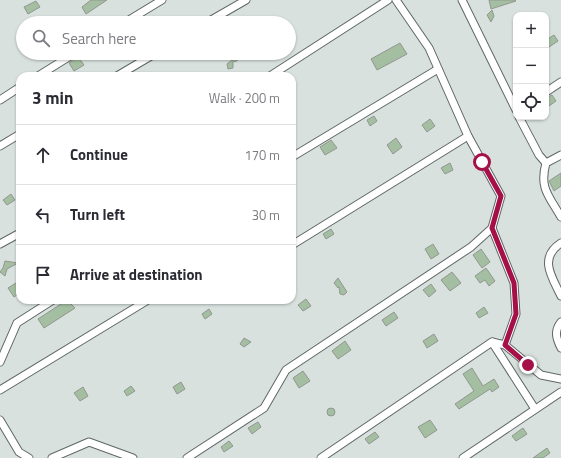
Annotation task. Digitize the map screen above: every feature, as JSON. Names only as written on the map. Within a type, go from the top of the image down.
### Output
[{"type":"street","points":[[136,16],[162,0]]},
{"type":"street","points":[[218,16],[246,0]]},
{"type":"street","points":[[296,59],[388,0]]},
{"type":"street","points":[[186,458],[264,408],[286,370],[471,247],[492,228],[501,196],[468,136],[429,48],[396,0]]},
{"type":"street","points":[[462,0],[513,104]]},
{"type":"street","points":[[44,72],[64,60]]},
{"type":"street","points":[[124,72],[144,60]]},
{"type":"street","points":[[276,72],[295,60]]},
{"type":"street","points":[[296,155],[438,69]]},
{"type":"street","points":[[549,90],[561,82]]},
{"type":"street","points":[[0,100],[16,90]]},
{"type":"street","points":[[521,120],[539,156],[546,163]]},
{"type":"street","points":[[0,146],[16,136]]},
{"type":"street","points":[[296,243],[468,136]]},
{"type":"street","points":[[561,155],[546,163],[542,176],[544,187],[561,217]]},
{"type":"street","points":[[492,228],[514,283],[516,314],[505,345]]},
{"type":"street","points":[[0,244],[16,235]]},
{"type":"street","points":[[561,243],[553,248],[548,261],[550,273],[561,296]]},
{"type":"street","points":[[0,362],[17,323],[47,304]]},
{"type":"street","points":[[0,390],[141,304]]},
{"type":"street","points":[[561,322],[558,326],[556,337],[561,348]]},
{"type":"street","points":[[492,342],[535,410]]},
{"type":"street","points":[[321,458],[492,342],[505,345],[541,375],[561,379]]},
{"type":"street","points":[[463,458],[561,393]]},
{"type":"street","points":[[0,420],[19,452],[28,458]]},
{"type":"street","points":[[51,458],[89,442],[133,458]]},
{"type":"building","points":[[91,0],[107,0],[86,14],[82,7]]},
{"type":"building","points":[[489,0],[515,0],[516,1],[491,9]]},
{"type":"building","points":[[36,1],[40,7],[28,14],[24,7]]},
{"type":"building","points":[[492,10],[494,16],[491,22],[487,15]]},
{"type":"building","points":[[554,35],[558,41],[549,47],[549,38]]},
{"type":"building","points":[[400,43],[407,54],[377,70],[371,59]]},
{"type":"building","points":[[74,60],[80,60],[84,65],[74,71],[69,63]]},
{"type":"building","points":[[233,60],[233,68],[228,69],[227,64]]},
{"type":"building","points":[[552,95],[556,101],[549,106],[549,96]]},
{"type":"building","points":[[374,116],[377,121],[370,126],[367,120]]},
{"type":"building","points":[[430,119],[435,126],[427,132],[422,125]]},
{"type":"building","points":[[396,138],[402,147],[393,154],[387,145]]},
{"type":"building","points":[[331,140],[337,148],[325,155],[320,147]]},
{"type":"building","points":[[450,163],[453,170],[445,174],[441,168]]},
{"type":"building","points":[[561,173],[561,186],[554,191],[549,181]]},
{"type":"building","points":[[11,194],[15,200],[7,205],[3,200]]},
{"type":"building","points":[[331,229],[334,234],[326,239],[323,234]]},
{"type":"building","points":[[433,244],[439,254],[431,259],[425,249]]},
{"type":"building","points":[[481,249],[490,262],[482,268],[473,255]]},
{"type":"building","points":[[5,261],[16,263],[7,269],[5,276],[0,272]]},
{"type":"building","points":[[486,268],[495,281],[489,286],[485,280],[480,283],[475,276]]},
{"type":"building","points":[[452,272],[461,283],[450,291],[441,280]]},
{"type":"building","points":[[338,278],[347,292],[344,295],[340,294],[339,287],[338,288],[334,283]]},
{"type":"building","points":[[16,283],[16,296],[14,297],[8,288]]},
{"type":"building","points":[[431,284],[436,291],[429,297],[423,290]]},
{"type":"building","points":[[306,299],[311,306],[303,311],[298,305]]},
{"type":"building","points":[[61,304],[71,304],[75,308],[44,328],[38,319]]},
{"type":"building","points":[[484,307],[488,313],[479,318],[476,313]]},
{"type":"building","points":[[209,309],[212,314],[205,319],[202,314]]},
{"type":"building","points":[[394,312],[398,318],[386,326],[382,320]]},
{"type":"building","points":[[434,334],[438,341],[427,348],[423,341]]},
{"type":"building","points":[[244,338],[251,342],[244,347],[240,344]]},
{"type":"building","points":[[345,341],[351,350],[338,359],[332,351]]},
{"type":"building","points":[[472,368],[483,386],[494,379],[499,387],[492,392],[490,389],[459,409],[455,404],[474,391],[463,374]]},
{"type":"building","points":[[303,371],[310,381],[299,388],[293,378]]},
{"type":"building","points":[[181,382],[185,389],[177,394],[173,387]]},
{"type":"building","points":[[131,386],[135,391],[127,396],[124,391]]},
{"type":"building","points":[[83,387],[88,396],[80,401],[74,393]]},
{"type":"building","points":[[329,408],[333,408],[335,412],[333,416],[329,416],[327,414],[327,410]]},
{"type":"building","points":[[430,420],[437,430],[425,438],[418,427]]},
{"type":"building","points":[[258,422],[261,427],[252,434],[248,428]]},
{"type":"building","points":[[523,428],[527,434],[516,441],[512,436]]},
{"type":"building","points":[[375,432],[379,437],[369,444],[365,439]]},
{"type":"building","points":[[229,441],[233,446],[224,452],[221,447]]},
{"type":"building","points":[[547,448],[550,453],[543,458],[533,458]]},
{"type":"route","points":[[482,162],[501,196],[492,228],[514,283],[516,314],[505,345],[528,365]]}]
